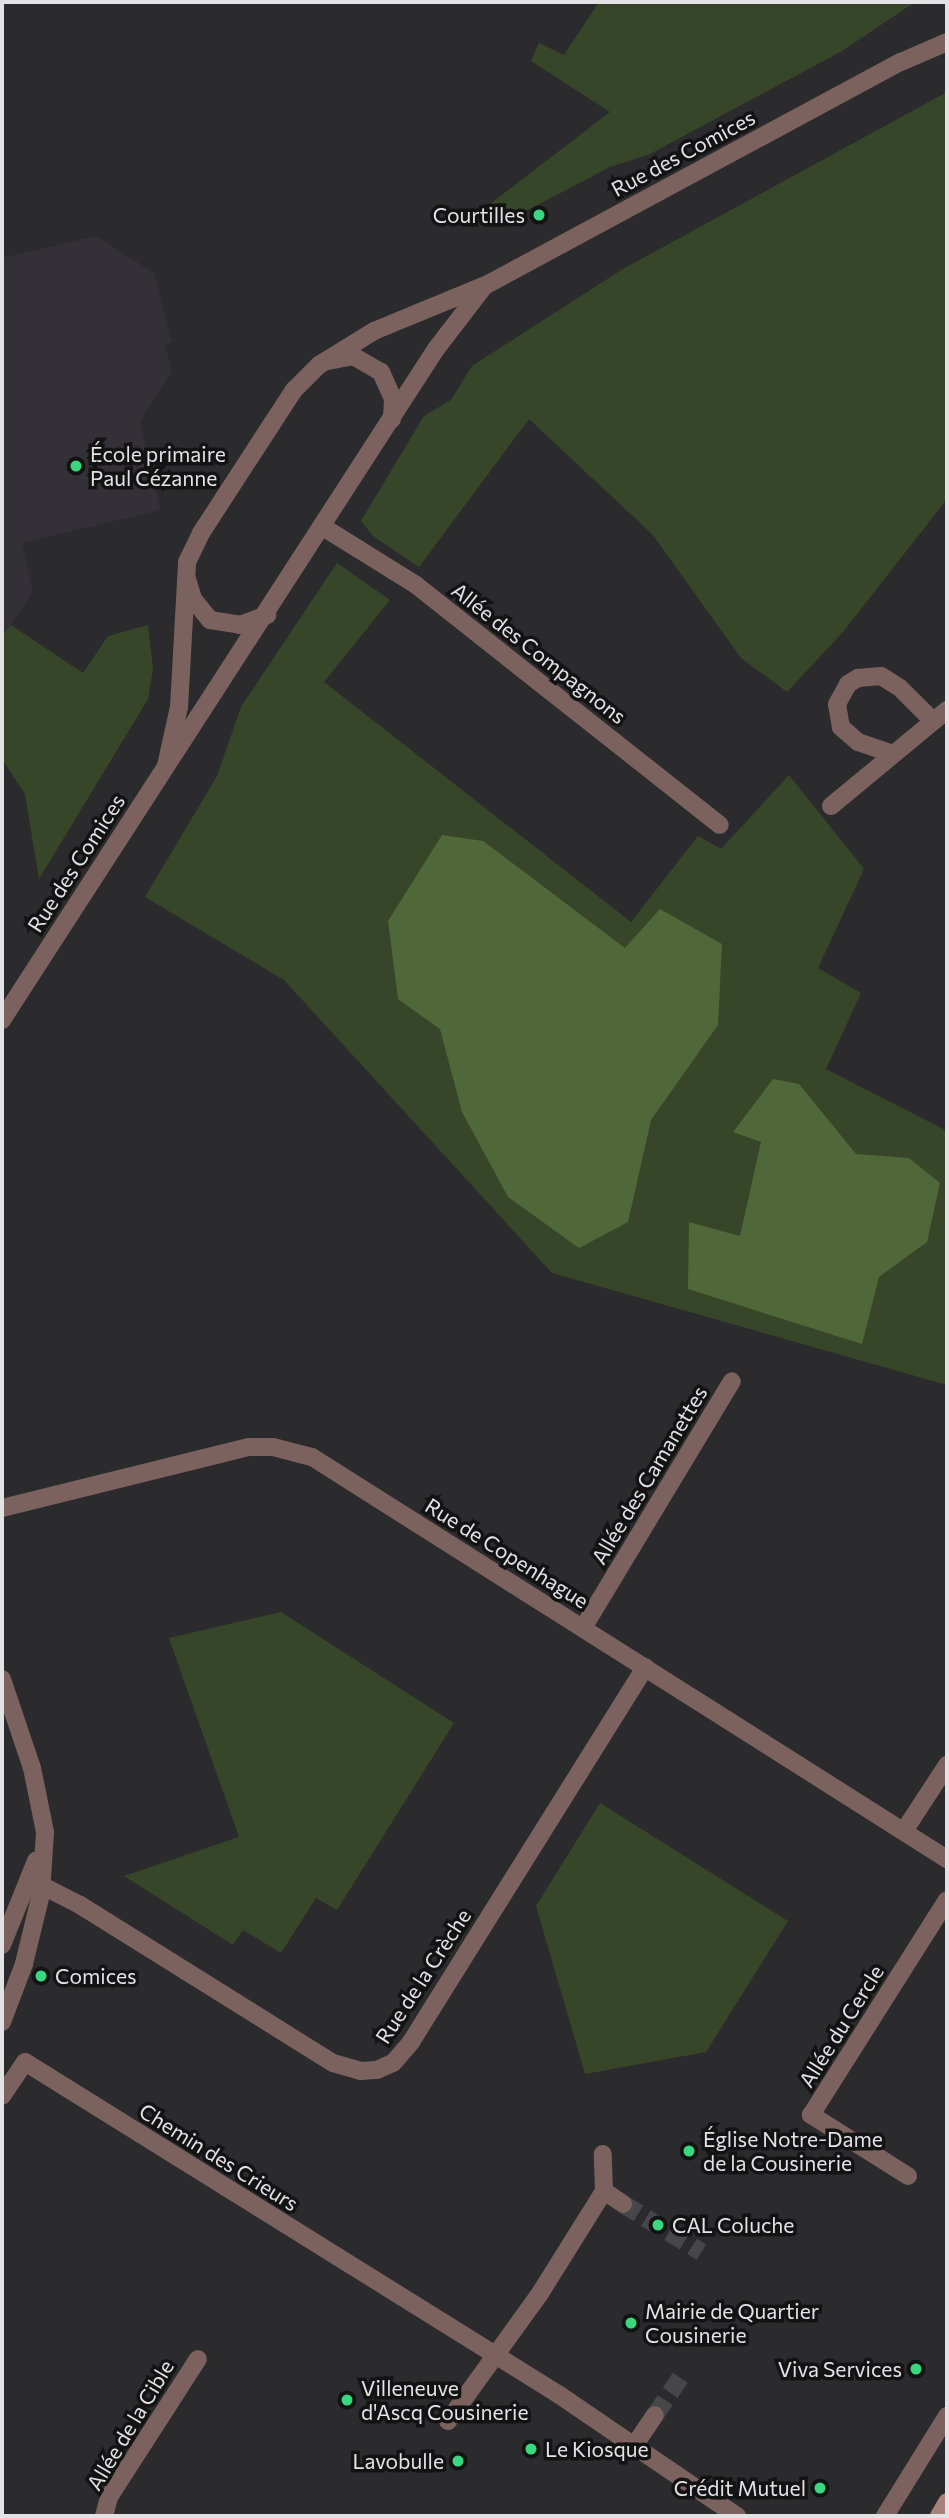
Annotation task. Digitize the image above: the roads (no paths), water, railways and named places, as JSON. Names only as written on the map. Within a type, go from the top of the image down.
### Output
[{"type":"main road","points":[[939,2516],[947,2502]]},
{"type":"street","name":"Rue des Comices","points":[[901,62],[947,26]]},
{"type":"street","name":"Rue des Comices","points":[[166,766],[179,707],[187,562],[201,533],[294,390],[319,365],[374,331],[488,284],[901,62],[947,42]]},
{"type":"street","name":"Rue des Comices","points":[[2,1020],[267,615],[460,312],[488,284]]},
{"type":"street","points":[[319,365],[353,356],[368,361],[390,386],[392,419]]},
{"type":"street","name":"Allée des Compagnons","points":[[323,527],[416,585],[720,825]]},
{"type":"street","points":[[187,562],[193,599],[210,620],[240,625],[267,615]]},
{"type":"street","points":[[831,806],[940,716],[891,681],[870,675],[848,684],[837,704],[841,727],[858,742],[893,754]]},
{"type":"street","name":"Allée des Camanettes","points":[[583,1628],[732,1381]]},
{"type":"street","name":"Rue de Copenhague","points":[[2,1508],[219,1453],[273,1447],[312,1457],[947,1859]]},
{"type":"street","name":"Rue de la Crèche","points":[[36,1882],[333,2063],[361,2071],[377,2070],[393,2063],[411,2042],[645,1667]]},
{"type":"street","points":[[2,1679],[40,1805],[36,1882],[24,1964],[2,2022]]},
{"type":"street","points":[[904,1831],[947,1765]]},
{"type":"street","points":[[2,1945],[36,1882]]},
{"type":"street","name":"Allée du Cercle","points":[[908,2176],[811,2115],[947,1900]]},
{"type":"street","name":"Chemin des Crieurs","points":[[2,2096],[26,2062],[495,2356]]},
{"type":"street","points":[[448,2421],[539,2295],[604,2191],[603,2154]]},
{"type":"street","points":[[604,2191],[623,2204]]},
{"type":"street","points":[[495,2356],[558,2394],[737,2516]]},
{"type":"street","name":"Allée de la Cible","points":[[104,2516],[109,2497],[198,2359]]},
{"type":"street","points":[[635,2446],[655,2415]]},
{"type":"street","points":[[885,2516],[947,2416]]},
{"type":"tunnel","points":[[623,2204],[701,2252]]},
{"type":"tunnel","points":[[655,2415],[685,2371]]},
{"type":"place","name":"Courtilles","points":[[539,215]]},
{"type":"place","name":"École primaire Paul Cézanne","points":[[76,466]]},
{"type":"place","name":"Comices","points":[[41,1976]]},
{"type":"place","name":"Église Notre-Dame de la Cousinerie","points":[[689,2151]]},
{"type":"place","name":"CAL Coluche","points":[[658,2225]]},
{"type":"place","name":"Mairie de Quartier Cousinerie","points":[[631,2323]]},
{"type":"place","name":"Viva Services","points":[[916,2369]]},
{"type":"place","name":"Villeneuve d'Ascq Cousinerie","points":[[347,2400]]},
{"type":"place","name":"Le Kiosque","points":[[531,2449]]},
{"type":"place","name":"Lavobulle","points":[[458,2461]]},
{"type":"place","name":"Crédit Mutuel","points":[[820,2488]]}]
